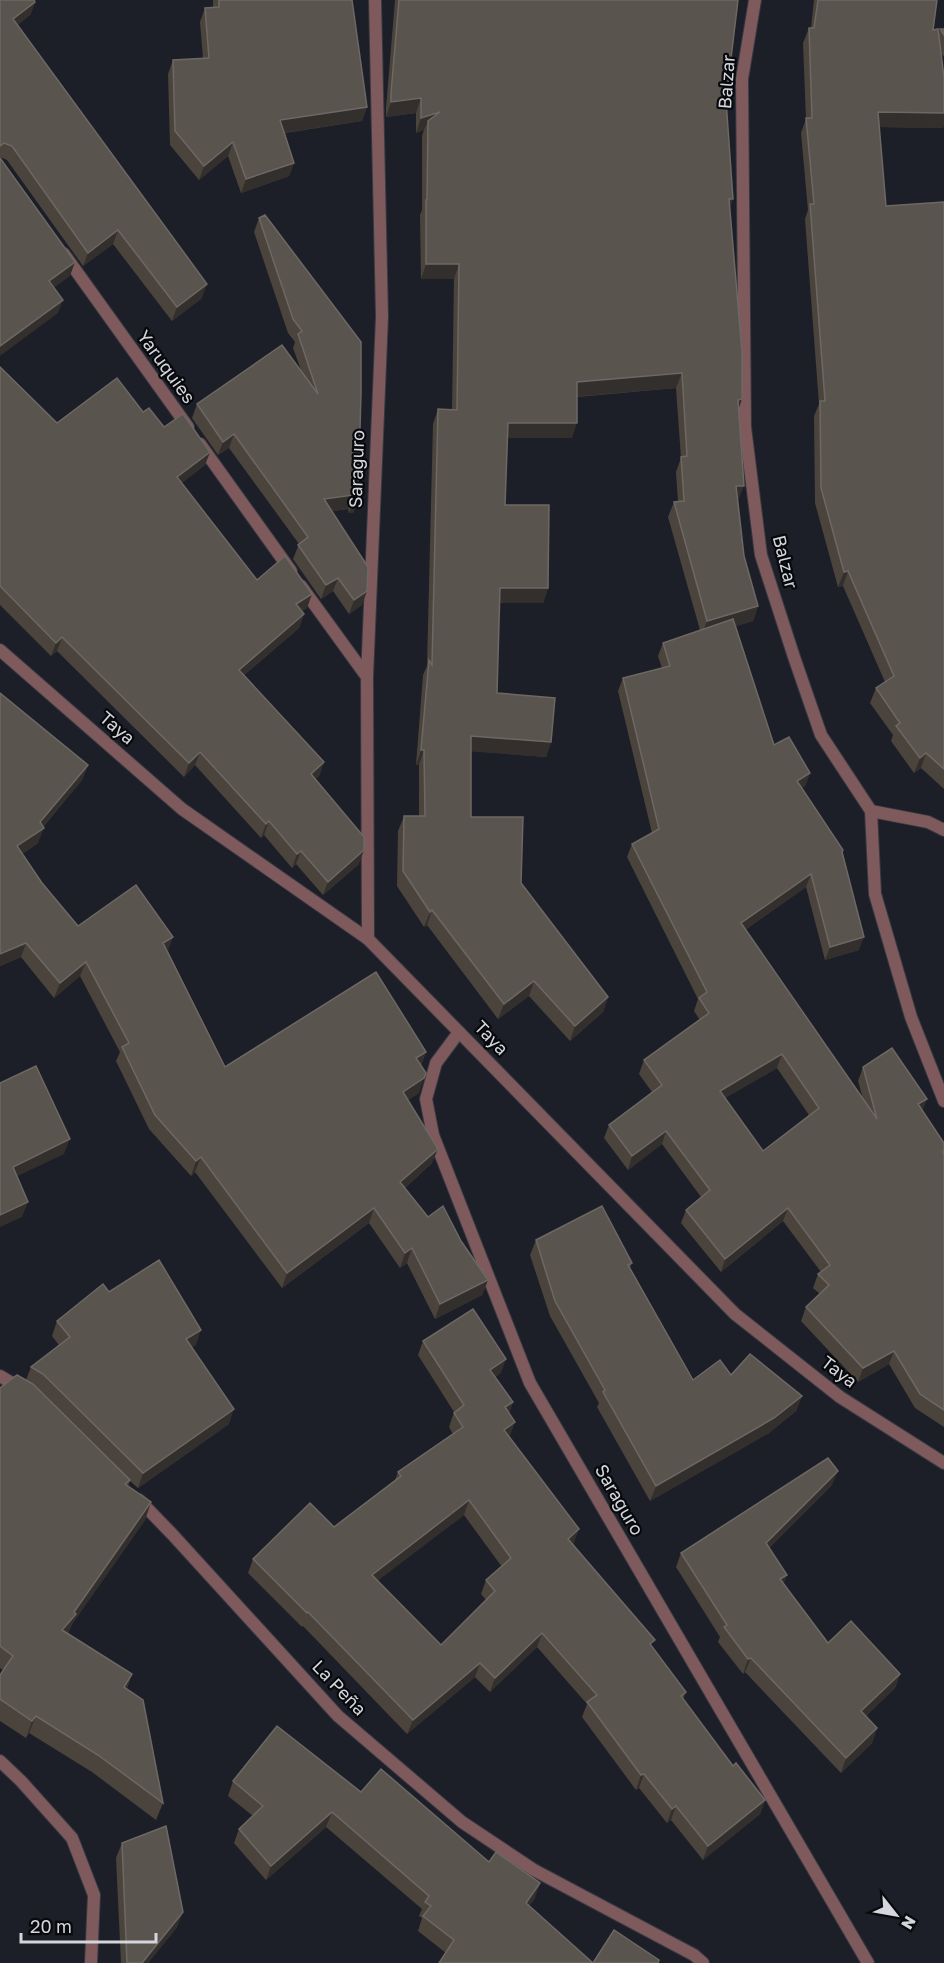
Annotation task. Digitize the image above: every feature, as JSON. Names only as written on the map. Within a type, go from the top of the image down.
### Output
[{"type":"street","name":"Saraguro","points":[[368,939],[367,677],[382,317],[375,0]]},
{"type":"street","name":"Balzar","points":[[755,0],[742,79],[744,404],[761,555],[821,735],[871,811]]},
{"type":"street","name":"Yaruquies","points":[[55,242],[367,677]]},
{"type":"street","name":"Taya","points":[[0,650],[182,809],[368,939],[735,1314],[840,1397],[944,1463]]},
{"type":"street","points":[[944,830],[928,822],[871,811],[875,894],[911,1017],[944,1101]]},
{"type":"street","name":"Saraguro","points":[[459,1032],[436,1063],[426,1099],[433,1135],[530,1383],[868,1963]]},
{"type":"street","points":[[0,1376],[32,1395]]},
{"type":"street","name":"La Peña","points":[[132,1494],[172,1534],[338,1716],[462,1822],[534,1869],[694,1955],[703,1963]]},
{"type":"street","points":[[0,1761],[21,1780],[72,1838],[94,1895],[91,1963]]},
{"type":"building","points":[[0,0],[34,0],[35,2],[13,19],[207,284],[177,307],[118,230],[88,253],[12,146],[4,143],[0,146]]},
{"type":"building","points":[[219,0],[352,0],[367,107],[280,120],[294,163],[246,179],[233,142],[204,166],[175,131],[173,60],[209,58],[205,8],[219,7]]},
{"type":"building","points":[[399,0],[738,0],[726,100],[733,199],[729,199],[742,352],[742,399],[738,400],[744,486],[736,486],[744,556],[758,606],[707,621],[674,502],[684,501],[681,457],[687,456],[682,373],[577,382],[577,423],[508,423],[505,505],[549,505],[548,588],[500,588],[497,693],[555,698],[551,742],[471,736],[471,817],[523,817],[521,883],[608,997],[575,1026],[534,981],[504,1004],[432,910],[430,912],[403,871],[404,816],[425,816],[424,750],[421,750],[429,660],[432,665],[438,409],[457,410],[459,264],[426,264],[428,121],[440,112],[421,118],[421,98],[391,102]]},
{"type":"building","points":[[818,0],[937,0],[933,30],[938,29],[944,77],[944,113],[878,112],[886,206],[944,202],[944,769],[926,753],[920,758],[896,726],[900,723],[876,688],[894,676],[848,571],[844,572],[821,488],[820,401],[825,401],[810,204],[814,204],[806,118],[812,118],[809,28],[814,28]]},
{"type":"building","points":[[0,158],[75,262],[49,281],[63,300],[0,346]]},
{"type":"building","points":[[265,215],[361,342],[358,499],[354,499],[353,495],[324,499],[368,567],[367,591],[354,600],[338,578],[326,585],[298,545],[308,537],[234,434],[223,442],[197,404],[282,345],[318,394],[298,334],[302,331],[293,319],[259,218]]},
{"type":"building","points":[[0,367],[57,423],[117,378],[143,412],[149,408],[164,427],[183,414],[210,452],[177,477],[257,580],[285,556],[312,594],[296,604],[304,614],[239,670],[324,762],[311,774],[364,837],[364,850],[328,882],[301,851],[297,854],[269,821],[266,824],[200,752],[189,763],[62,637],[56,643],[0,586]]},
{"type":"building","points":[[733,619],[774,745],[789,737],[810,773],[797,781],[843,850],[864,937],[830,947],[811,874],[741,923],[877,1119],[863,1067],[892,1048],[927,1099],[918,1104],[944,1143],[944,1410],[920,1394],[894,1351],[863,1368],[806,1307],[829,1285],[818,1274],[830,1265],[788,1208],[725,1259],[686,1210],[710,1190],[666,1131],[632,1156],[609,1125],[662,1085],[644,1060],[709,1013],[699,998],[707,992],[632,844],[659,829],[623,678],[670,666],[663,643]],"holes":[[[782,1054],[819,1108],[763,1151],[720,1091]]]},
{"type":"building","points":[[0,693],[88,765],[40,822],[44,828],[17,846],[42,883],[78,926],[136,885],[173,937],[163,943],[225,1067],[376,972],[426,1052],[416,1058],[426,1073],[424,1078],[403,1092],[438,1149],[400,1182],[428,1217],[443,1206],[461,1241],[488,1280],[440,1304],[412,1248],[405,1253],[374,1208],[287,1273],[201,1157],[196,1161],[155,1115],[122,1047],[129,1043],[86,962],[60,983],[26,943],[0,954]]},
{"type":"building","points":[[36,1066],[70,1139],[13,1167],[28,1202],[0,1215],[0,1083]]},
{"type":"building","points":[[602,1206],[632,1263],[628,1265],[693,1380],[720,1360],[731,1375],[750,1354],[802,1396],[774,1418],[656,1486],[555,1301],[536,1240]]},
{"type":"building","points":[[159,1260],[201,1330],[186,1339],[234,1409],[143,1473],[43,1374],[31,1367],[70,1337],[57,1321],[103,1284],[109,1292]]},
{"type":"building","points":[[473,1309],[506,1359],[490,1370],[513,1402],[505,1407],[515,1422],[504,1430],[579,1529],[568,1539],[655,1640],[650,1644],[686,1692],[681,1696],[733,1766],[736,1763],[765,1800],[708,1846],[676,1806],[672,1809],[644,1774],[641,1775],[587,1702],[597,1695],[542,1633],[495,1678],[480,1663],[413,1720],[253,1559],[310,1503],[334,1527],[401,1476],[398,1472],[463,1427],[454,1413],[464,1405],[423,1341]],"holes":[[[469,1500],[511,1558],[486,1580],[495,1591],[441,1645],[372,1575]]]},
{"type":"building","points":[[17,1375],[33,1384],[130,1480],[125,1484],[151,1502],[74,1612],[76,1614],[62,1630],[132,1674],[124,1687],[143,1700],[163,1803],[98,1755],[36,1716],[32,1721],[0,1699],[0,1675],[13,1656],[0,1646],[0,1388]]},
{"type":"building","points":[[828,1458],[838,1471],[766,1543],[787,1575],[780,1579],[828,1643],[851,1621],[900,1674],[861,1711],[877,1728],[846,1758],[751,1658],[748,1659],[724,1627],[727,1625],[681,1553]]},
{"type":"building","points":[[277,1726],[361,1792],[381,1769],[489,1862],[496,1852],[540,1883],[526,1903],[593,1963],[439,1963],[454,1940],[423,1916],[431,1906],[425,1902],[429,1896],[332,1812],[271,1866],[239,1829],[263,1806],[233,1781]]},
{"type":"building","points":[[166,1826],[183,1912],[142,1963],[127,1963],[122,1843]]},
{"type":"building","points":[[614,1930],[659,1960],[658,1963],[593,1963]]}]
